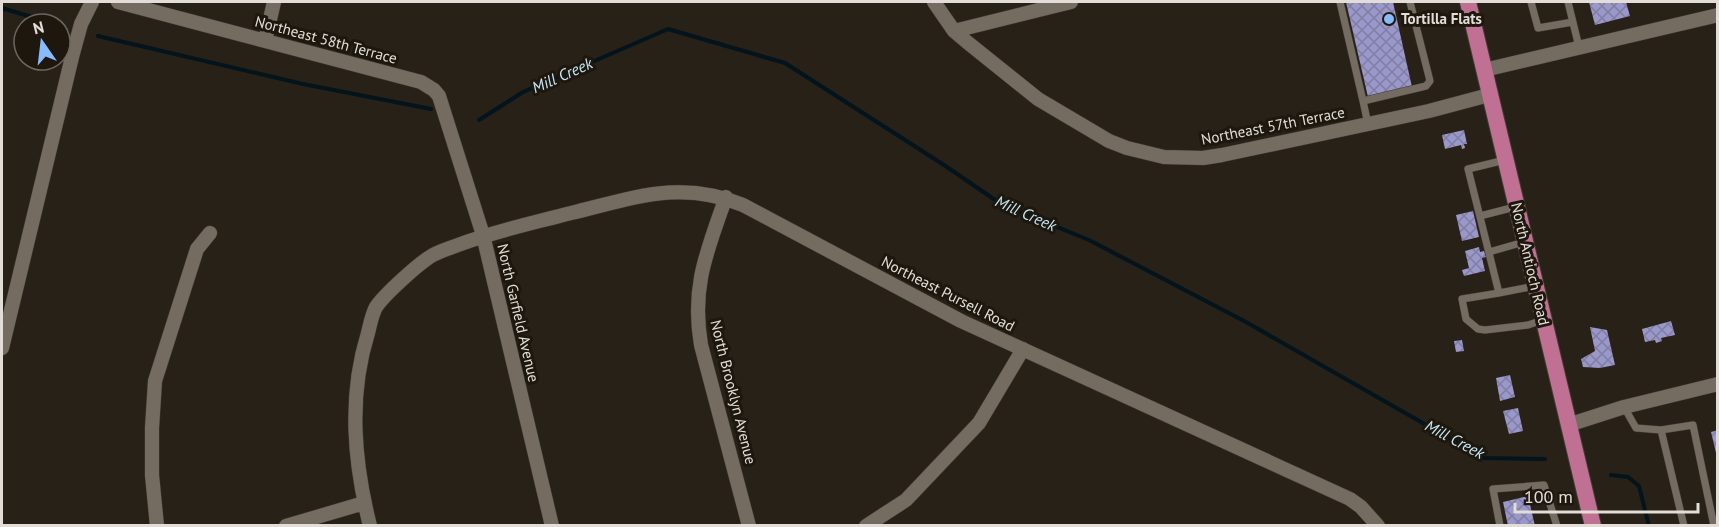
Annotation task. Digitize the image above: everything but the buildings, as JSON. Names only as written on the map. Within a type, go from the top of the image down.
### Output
[{"type":"main road","name":"North Antioch Road","points":[[1468,2],[1593,525]]},
{"type":"street","points":[[2,348],[72,57],[81,24],[92,2]]},
{"type":"street","name":"Northeast 58th Terrace","points":[[118,2],[421,82],[439,96],[444,110]]},
{"type":"street","points":[[265,41],[274,2]]},
{"type":"street","name":"Northeast 57th Terrace","points":[[934,2],[954,31],[1038,99],[1109,141],[1164,157],[1203,158],[1429,111],[1489,95]]},
{"type":"street","points":[[954,31],[1071,2]]},
{"type":"street","points":[[1484,70],[1718,15]]},
{"type":"street","name":"North Garfield Avenue","points":[[444,110],[483,235],[552,525]]},
{"type":"street","name":"Northeast Pursell Road","points":[[370,525],[364,503],[356,447],[356,400],[360,365],[376,308],[401,282],[433,255],[483,235],[616,201],[668,191],[707,193],[726,197],[961,321],[1350,499],[1378,525]]},
{"type":"street","name":"North Brooklyn Avenue","points":[[726,197],[701,273],[697,309],[698,327],[749,525]]},
{"type":"street","points":[[157,525],[152,475],[155,381],[197,249],[210,233]]},
{"type":"street","points":[[866,525],[906,500],[979,423],[1023,349]]},
{"type":"street","points":[[1568,425],[1623,407],[1718,384]]},
{"type":"street","points":[[286,525],[364,503]]},
{"type":"lane","points":[[1340,2],[1368,124]]},
{"type":"lane","points":[[1363,101],[1426,86],[1430,81],[1411,2]]},
{"type":"lane","points":[[1531,2],[1538,28],[1573,22]]},
{"type":"lane","points":[[1568,2],[1579,47]]},
{"type":"lane","points":[[1499,293],[1468,169],[1505,160]]},
{"type":"lane","points":[[1480,216],[1516,206]]},
{"type":"lane","points":[[1489,252],[1525,242]]},
{"type":"lane","points":[[1535,286],[1462,299],[1466,319],[1485,330],[1528,325],[1543,320]]},
{"type":"lane","points":[[1623,407],[1636,428],[1661,430],[1693,424],[1714,525]]},
{"type":"lane","points":[[1661,430],[1684,525]]},
{"type":"lane","points":[[1500,525],[1493,489],[1544,485],[1557,525]]},
{"type":"waterway","name":"Mill Creek","points":[[2,8],[15,12]]},
{"type":"waterway","name":"Mill Creek","points":[[479,120],[523,92],[668,29],[785,63],[1001,204],[1089,240],[1246,322],[1484,458],[1545,459]]},
{"type":"waterway","name":"Mill Creek","points":[[98,36],[303,84],[431,109]]},
{"type":"waterway","name":"Mill Creek","points":[[1611,475],[1628,477],[1639,486],[1649,526]]},
{"type":"place","name":"Tortilla Flats","points":[[1389,19]]}]
